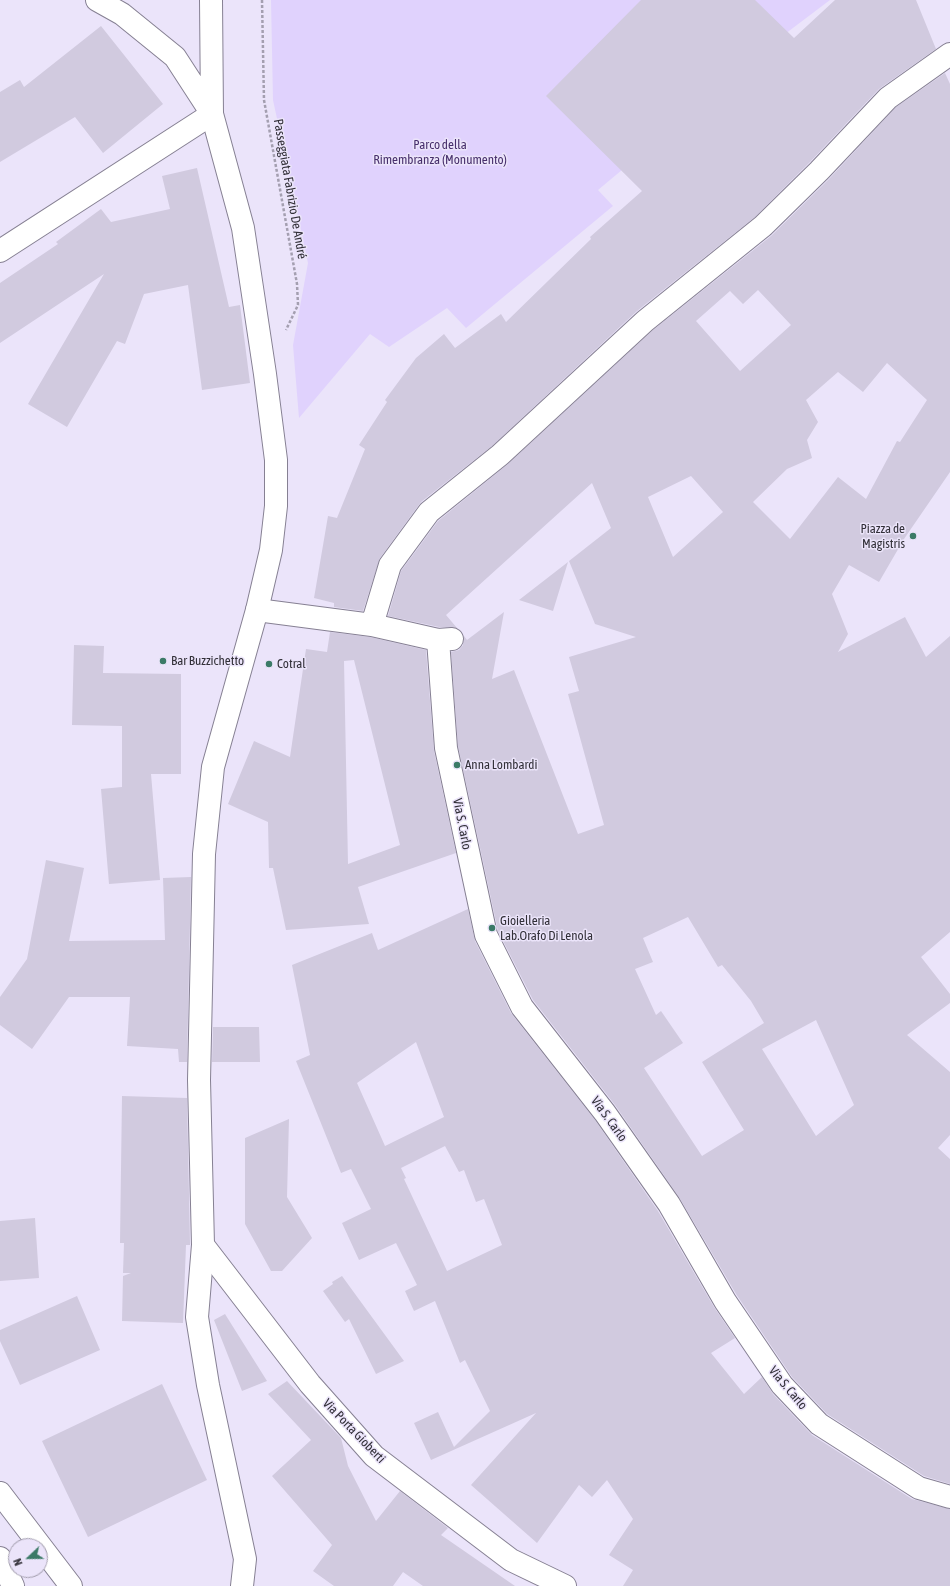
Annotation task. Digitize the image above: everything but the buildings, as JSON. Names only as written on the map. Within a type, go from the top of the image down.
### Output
[{"type":"street","points":[[97,0],[122,14],[175,57],[212,114]]},
{"type":"street","points":[[210,0],[212,114],[243,228],[265,374],[276,460],[276,506],[271,550],[257,610],[213,767],[204,854],[200,1080],[203,1245],[197,1317],[208,1385],[245,1559],[242,1586]]},
{"type":"street","points":[[257,610],[372,625],[390,565],[430,512],[500,455],[644,321],[763,226],[819,171],[888,98],[950,54]]},
{"type":"street","points":[[0,251],[212,114]]},
{"type":"street","name":"Via S. Carlo","points":[[372,625],[445,639],[446,748],[486,935],[522,1007],[605,1113],[670,1204],[725,1301],[782,1385],[819,1424],[919,1488],[950,1497]]},
{"type":"street","name":"Via Porta Gioberti","points":[[203,1245],[310,1384],[374,1456],[511,1560],[564,1586]]},
{"type":"street","points":[[0,1493],[71,1586]]},
{"type":"street","points":[[0,1558],[12,1586]]},
{"type":"path","name":"Passeggiata Fabrizio De André","points":[[262,0],[264,100],[297,284],[298,305],[285,332]]},
{"type":"green space","name":"Parco della Rimembranza (Monumento)","points":[[271,0],[830,0],[781,37],[598,190],[613,206],[466,328],[447,308],[389,347],[370,334],[299,418],[293,345],[308,263],[273,100]]},
{"type":"place","name":"Piazza de Magistris","points":[[913,536]]},
{"type":"place","name":"Bar Buzzichetto","points":[[163,661]]},
{"type":"place","name":"Cotral","points":[[269,664]]},
{"type":"place","name":"Anna Lombardi","points":[[457,765]]},
{"type":"place","name":"Gioielleria Lab.Orafo Di Lenola","points":[[492,928]]}]
